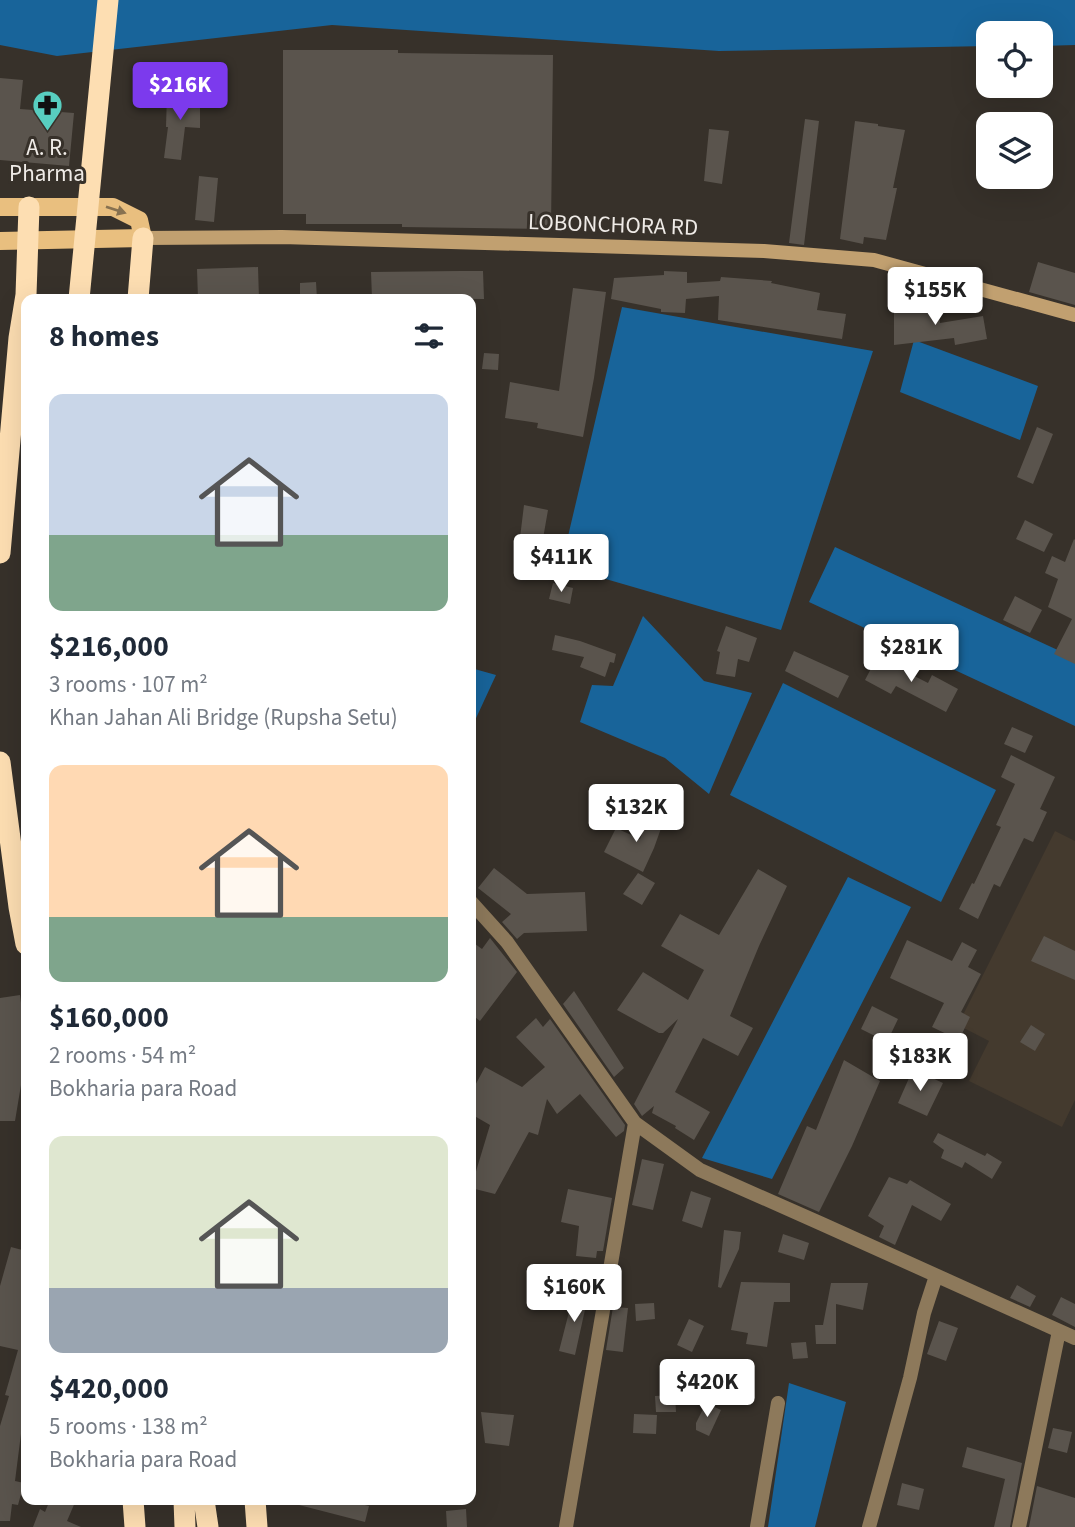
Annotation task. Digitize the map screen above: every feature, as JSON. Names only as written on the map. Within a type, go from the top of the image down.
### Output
[{"type":"highway","points":[[79,294],[108,0]]},
{"type":"highway","points":[[26,294],[29,207]]},
{"type":"highway","points":[[138,294],[143,239]]},
{"type":"highway","points":[[0,553],[21,326]]},
{"type":"highway","points":[[0,762],[21,918]]},
{"type":"highway","points":[[134,1505],[135,1527]]},
{"type":"highway","points":[[184,1505],[185,1527]]},
{"type":"highway","points":[[205,1505],[208,1527]]},
{"type":"highway","points":[[255,1505],[257,1527]]},
{"type":"main road","points":[[0,207],[113,207],[139,220],[143,239],[2,241]]},
{"type":"street","name":"LOBONCHORA RD","points":[[143,239],[282,237],[764,251],[874,260],[1075,315]]},
{"type":"street","points":[[476,908],[507,943],[635,1123],[700,1171],[1075,1338]]},
{"type":"street","points":[[566,1527],[635,1123]]},
{"type":"street","points":[[869,1527],[936,1276]]},
{"type":"street","points":[[1018,1527],[1059,1331]]},
{"type":"street","points":[[757,1527],[778,1403]]},
{"type":"shaded area","points":[[1055,831],[1075,841],[1075,1100],[1062,1127],[969,1081],[989,1041],[958,1025]]},
{"type":"water","points":[[0,0],[1075,0],[1075,45],[1053,46],[1053,21],[976,21],[976,46],[719,51],[332,25],[57,56],[0,45]]},
{"type":"water","points":[[622,307],[873,351],[781,630],[561,566]]},
{"type":"water","points":[[914,340],[1038,386],[1020,440],[900,392]]},
{"type":"water","points":[[835,547],[1075,658],[1075,726],[809,602]]},
{"type":"water","points":[[643,616],[704,681],[752,693],[709,794],[665,758],[580,722],[592,685],[613,686]]},
{"type":"water","points":[[476,669],[496,675],[476,718]]},
{"type":"water","points":[[783,683],[996,790],[941,902],[730,795]]},
{"type":"water","points":[[848,877],[911,907],[772,1179],[702,1158]]},
{"type":"water","points":[[789,1383],[846,1402],[815,1527],[768,1527]]},
{"type":"building","points":[[283,50],[398,50],[398,53],[553,55],[551,229],[306,224],[306,214],[283,214]]},
{"type":"building","points":[[0,78],[23,80],[20,109],[74,113],[69,166],[0,160]]},
{"type":"building","points":[[167,94],[200,95],[200,128],[185,127],[181,160],[164,158],[168,127]]},
{"type":"building","points":[[805,119],[819,121],[804,245],[789,243]]},
{"type":"building","points":[[855,121],[905,130],[886,240],[864,237],[863,244],[840,239]]},
{"type":"building","points":[[709,129],[729,131],[722,184],[704,181]]},
{"type":"building","points":[[199,176],[218,178],[214,222],[195,220]]},
{"type":"building","points":[[1038,262],[1075,273],[1075,305],[1029,292]]},
{"type":"building","points":[[258,267],[259,294],[198,294],[197,269]]},
{"type":"building","points":[[483,271],[484,299],[476,299],[476,294],[372,294],[371,272]]},
{"type":"building","points":[[664,271],[687,272],[687,283],[720,281],[721,277],[772,281],[771,283],[820,293],[817,310],[846,314],[842,339],[718,320],[719,296],[686,299],[685,313],[661,312],[661,309],[611,299],[614,278],[664,275]]},
{"type":"building","points":[[316,282],[317,294],[300,294],[300,283]]},
{"type":"building","points":[[573,288],[606,292],[583,437],[537,428],[538,423],[505,418],[510,382],[559,391]]},
{"type":"building","points":[[937,305],[940,323],[983,316],[987,339],[955,345],[954,338],[894,345],[894,312]]},
{"type":"building","points":[[484,353],[499,354],[498,370],[482,369]]},
{"type":"building","points":[[1037,427],[1053,434],[1033,484],[1017,477]]},
{"type":"building","points":[[524,505],[548,510],[541,550],[519,546]]},
{"type":"building","points":[[1025,520],[1053,534],[1044,552],[1016,539]]},
{"type":"building","points":[[1074,539],[1075,664],[1054,654],[1072,619],[1048,607],[1058,579],[1045,573],[1052,556],[1065,562]]},
{"type":"building","points":[[553,583],[573,588],[570,604],[549,599]]},
{"type":"building","points":[[1015,596],[1042,610],[1030,633],[1003,620]]},
{"type":"building","points":[[726,626],[757,638],[749,662],[738,659],[735,677],[716,674],[720,652],[717,651]]},
{"type":"building","points":[[555,635],[616,654],[614,663],[610,662],[605,677],[580,667],[584,657],[552,650]]},
{"type":"building","points":[[794,651],[849,676],[838,698],[785,671]]},
{"type":"building","points":[[877,657],[928,683],[932,675],[958,689],[946,712],[896,686],[891,694],[865,680]]},
{"type":"building","points":[[1012,727],[1033,736],[1025,753],[1004,744]]},
{"type":"building","points":[[1011,755],[1055,777],[1040,809],[1047,812],[1033,842],[1024,838],[1000,887],[994,884],[978,919],[959,909],[1001,827],[996,825],[1015,784],[1001,777]]},
{"type":"building","points":[[651,811],[665,817],[643,872],[604,852],[616,828],[640,839]]},
{"type":"building","points":[[494,868],[527,894],[585,892],[587,931],[524,933],[517,939],[502,922],[511,914],[478,888]]},
{"type":"building","points":[[758,869],[787,886],[730,1016],[753,1028],[738,1056],[703,1038],[675,1092],[710,1112],[694,1140],[652,1113],[654,1106],[642,1116],[634,1104],[678,1019],[663,1033],[659,1033],[617,1010],[643,972],[688,1000],[704,970],[661,946],[680,914],[719,935]]},
{"type":"building","points":[[638,873],[655,883],[642,905],[623,894]]},
{"type":"building","points":[[1044,936],[1075,951],[1075,980],[1031,961]]},
{"type":"building","points":[[490,938],[517,972],[480,1021],[476,1018],[476,945],[482,949]]},
{"type":"building","points":[[907,940],[952,961],[962,942],[977,950],[968,967],[981,974],[961,1012],[970,1017],[959,1040],[932,1027],[944,1003],[890,978]]},
{"type":"building","points":[[574,991],[624,1068],[614,1077],[563,1004]]},
{"type":"building","points":[[20,995],[21,1003],[21,1085],[15,1121],[0,1121],[0,998]]},
{"type":"building","points":[[872,1006],[898,1019],[887,1042],[861,1029]]},
{"type":"building","points":[[536,1018],[543,1027],[550,1019],[625,1125],[624,1131],[616,1137],[580,1094],[557,1114],[547,1099],[538,1135],[529,1132],[495,1194],[476,1189],[476,1171],[490,1125],[476,1117],[476,1084],[485,1067],[522,1087],[545,1067],[516,1037]]},
{"type":"building","points":[[1031,1025],[1045,1034],[1035,1051],[1020,1042]]},
{"type":"building","points":[[844,1060],[880,1081],[819,1212],[778,1194],[807,1126],[816,1130]]},
{"type":"building","points":[[913,1069],[943,1083],[927,1116],[898,1103]]},
{"type":"building","points":[[938,1133],[1002,1162],[992,1179],[965,1162],[962,1168],[941,1158],[944,1150],[933,1142]]},
{"type":"building","points":[[642,1159],[664,1164],[653,1210],[632,1205]]},
{"type":"building","points":[[889,1177],[907,1184],[910,1180],[951,1204],[941,1221],[912,1205],[895,1245],[879,1237],[884,1226],[868,1216]]},
{"type":"building","points":[[568,1189],[612,1198],[603,1251],[597,1251],[596,1258],[576,1256],[579,1226],[561,1222]]},
{"type":"building","points":[[691,1191],[711,1198],[702,1228],[682,1221]]},
{"type":"building","points":[[724,1230],[741,1232],[739,1249],[721,1288],[718,1287]]},
{"type":"building","points":[[783,1234],[809,1243],[804,1260],[778,1252]]},
{"type":"building","points":[[11,1247],[21,1250],[21,1434],[15,1481],[21,1482],[21,1494],[18,1505],[12,1504],[10,1521],[0,1521],[0,1426],[9,1396],[5,1395],[18,1350],[0,1346],[0,1286]]},
{"type":"building","points":[[741,1282],[790,1283],[790,1302],[774,1302],[767,1347],[746,1344],[748,1333],[731,1330]]},
{"type":"building","points":[[831,1283],[868,1283],[863,1310],[836,1304],[836,1344],[816,1344],[815,1325],[823,1325]]},
{"type":"building","points":[[1017,1285],[1036,1296],[1030,1307],[1010,1298]]},
{"type":"building","points":[[571,1294],[588,1296],[575,1355],[559,1351]]},
{"type":"building","points":[[1061,1297],[1075,1304],[1075,1327],[1052,1315]]},
{"type":"building","points":[[654,1303],[655,1319],[636,1321],[635,1304]]},
{"type":"building","points":[[613,1307],[628,1308],[623,1352],[606,1350]]},
{"type":"building","points":[[689,1319],[704,1326],[692,1352],[677,1345]]},
{"type":"building","points":[[939,1321],[958,1328],[946,1361],[927,1354]]},
{"type":"building","points":[[806,1342],[808,1358],[793,1359],[791,1343]]},
{"type":"building","points":[[675,1395],[676,1412],[656,1412],[655,1396]]},
{"type":"building","points":[[706,1403],[721,1410],[709,1436],[696,1430],[696,1423]]},
{"type":"building","points":[[481,1412],[514,1415],[509,1446],[485,1443]]},
{"type":"building","points":[[634,1414],[657,1415],[656,1434],[633,1433]]},
{"type":"building","points":[[1053,1428],[1072,1432],[1067,1453],[1048,1448]]},
{"type":"building","points":[[967,1447],[1022,1463],[1010,1527],[994,1527],[1005,1479],[962,1467]]},
{"type":"building","points":[[902,1483],[924,1489],[919,1510],[897,1505]]},
{"type":"building","points":[[1037,1486],[1075,1498],[1075,1527],[1029,1527]]},
{"type":"building","points":[[48,1505],[74,1505],[67,1521],[81,1527],[33,1527],[40,1509],[45,1512]]},
{"type":"building","points":[[299,1505],[369,1506],[365,1522]]},
{"type":"building","points":[[466,1509],[467,1527],[447,1527],[446,1511]]},
{"type":"place","name":"A. R. Pharma","points":[[47,133]]}]
